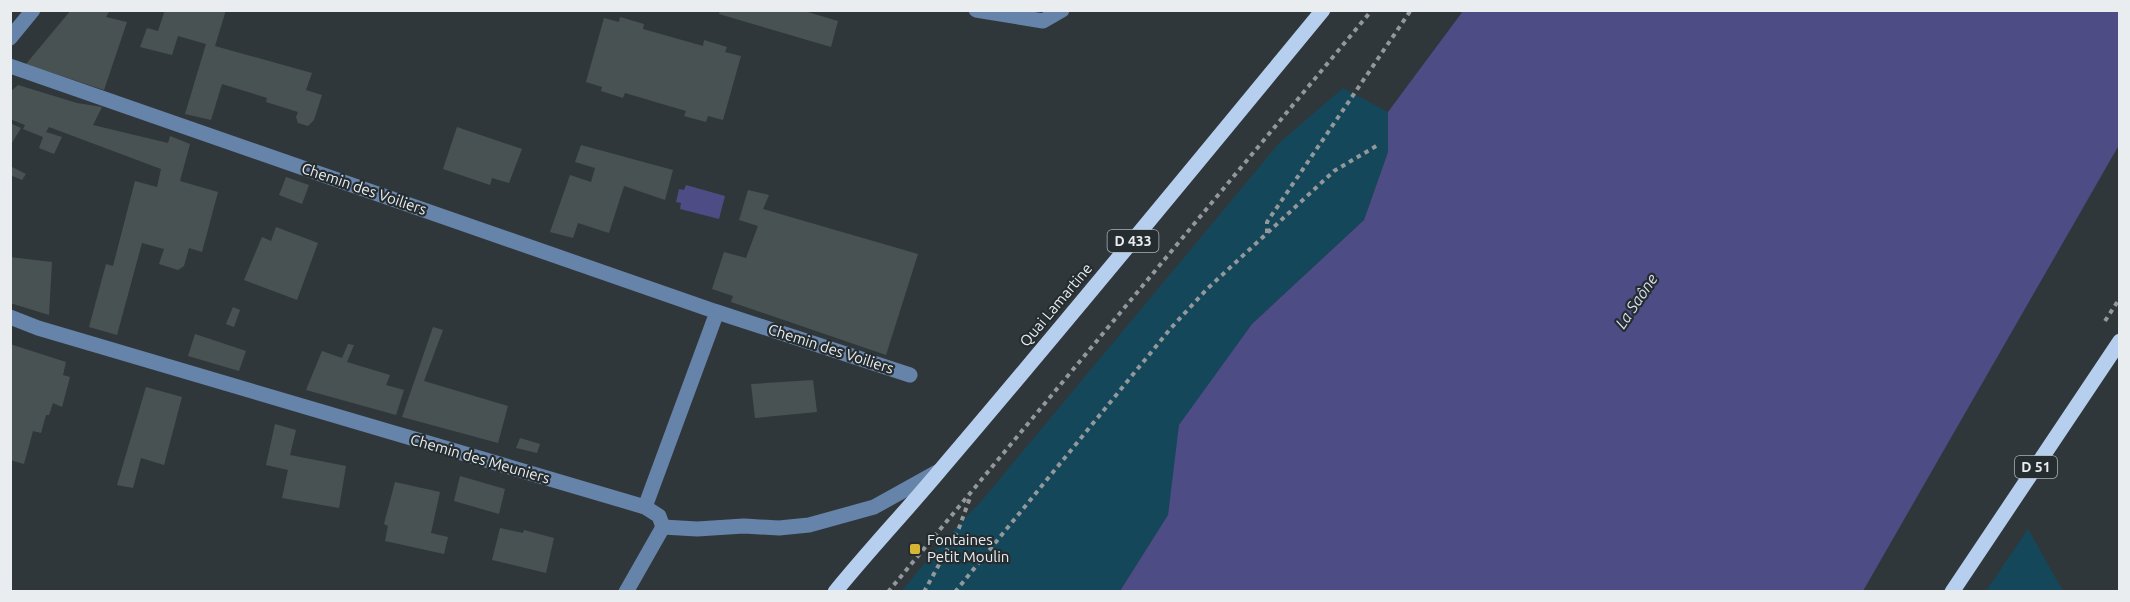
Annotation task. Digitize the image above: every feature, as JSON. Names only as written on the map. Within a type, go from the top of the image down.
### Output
[{"type":"main road","name":"Quai Lamartine","points":[[835,591],[940,470],[1323,10]]},
{"type":"main road","name":"D 51","points":[[1952,591],[2120,341]]},
{"type":"street","points":[[10,38],[33,10]]},
{"type":"street","points":[[976,10],[1043,21],[1062,10]]},
{"type":"street","name":"Chemin des Voiliers","points":[[10,66],[717,312],[910,375]]},
{"type":"street","points":[[663,527],[659,516],[645,507],[717,312]]},
{"type":"street","name":"Chemin des Meuniers","points":[[10,317],[38,328],[645,507]]},
{"type":"street","points":[[663,527],[779,528],[809,525],[874,507],[940,470]]},
{"type":"street","points":[[626,591],[663,527]]},
{"type":"path","points":[[888,591],[1371,10]]},
{"type":"path","points":[[1267,234],[1267,222],[1411,10]]},
{"type":"path","points":[[955,591],[1171,328],[1207,290],[1334,171],[1378,146]]},
{"type":"path","points":[[924,591],[959,528],[972,490]]},
{"type":"shaded area","points":[[1343,88],[1388,112],[1388,152],[1364,220],[1252,324],[1180,425],[1168,515],[1120,591],[901,592],[938,547],[984,498],[1280,142]]},
{"type":"shaded area","points":[[2028,529],[2063,591],[1986,591]]},
{"type":"water","name":"La Saône","points":[[1463,11],[2119,11],[2119,145],[1863,591],[1120,591],[1168,515],[1179,425],[1252,324],[1364,220],[1388,152],[1388,112]]},
{"type":"water","points":[[686,185],[725,196],[719,219],[680,209],[681,203],[676,202],[679,189],[684,190]]},
{"type":"building","points":[[71,10],[110,10],[106,17],[127,22],[104,90],[26,64]]},
{"type":"building","points":[[165,10],[226,10],[215,46],[312,73],[306,90],[322,95],[314,120],[308,126],[298,123],[296,117],[298,112],[266,102],[267,98],[222,84],[211,120],[185,114],[206,44],[178,36],[172,55],[140,47],[147,28],[158,31]]},
{"type":"building","points":[[720,10],[801,10],[838,21],[831,47],[719,14]]},
{"type":"building","points":[[620,17],[644,24],[643,29],[703,46],[704,40],[727,47],[725,52],[741,56],[723,120],[708,116],[706,122],[684,116],[686,111],[625,93],[623,98],[601,91],[602,87],[586,82],[604,18],[619,22]]},
{"type":"building","points":[[18,85],[77,103],[102,107],[93,125],[168,143],[170,136],[190,144],[180,181],[218,192],[202,252],[189,248],[184,266],[178,270],[159,264],[164,249],[142,243],[117,335],[89,327],[106,264],[113,266],[135,181],[157,187],[161,169],[49,127],[46,132],[62,137],[54,154],[39,148],[43,137],[23,129],[25,125],[10,119],[10,92]]},
{"type":"building","points":[[10,123],[21,128],[10,146]]},
{"type":"building","points":[[457,127],[522,149],[509,183],[492,178],[490,185],[443,169]]},
{"type":"building","points":[[581,145],[673,170],[665,200],[624,186],[609,233],[578,223],[573,238],[550,232],[570,175],[591,182],[595,168],[575,162]]},
{"type":"building","points":[[10,166],[26,174],[22,180],[10,175]]},
{"type":"building","points":[[286,177],[309,185],[302,204],[279,195]]},
{"type":"building","points":[[748,190],[769,195],[763,209],[918,254],[886,355],[731,302],[733,296],[712,289],[724,252],[746,258],[758,226],[739,220]]},
{"type":"building","points":[[276,227],[318,243],[297,300],[244,280],[262,237],[271,241]]},
{"type":"building","points":[[10,257],[52,262],[49,315],[10,303]]},
{"type":"building","points":[[233,307],[240,310],[234,327],[226,324]]},
{"type":"building","points":[[433,327],[443,330],[424,381],[508,406],[498,443],[402,417]]},
{"type":"building","points":[[195,334],[246,351],[239,371],[188,356]]},
{"type":"building","points":[[10,344],[66,362],[63,375],[70,377],[62,407],[53,403],[49,415],[46,415],[41,433],[33,431],[24,464],[10,460]]},
{"type":"building","points":[[348,344],[354,345],[347,362],[390,375],[386,385],[404,390],[396,415],[306,390],[322,351],[342,358]]},
{"type":"building","points":[[813,380],[817,412],[755,418],[751,384]]},
{"type":"building","points":[[146,387],[182,397],[164,465],[141,458],[133,488],[117,485]]},
{"type":"building","points":[[275,424],[296,430],[290,455],[346,466],[339,508],[282,498],[288,470],[266,465]]},
{"type":"building","points":[[520,438],[540,444],[537,453],[516,448]]},
{"type":"building","points":[[460,476],[505,489],[499,514],[454,501]]},
{"type":"building","points":[[395,482],[440,492],[431,533],[448,537],[444,554],[385,541],[388,526],[384,524]]},
{"type":"building","points":[[500,528],[523,533],[524,530],[554,538],[546,573],[492,560]]},
{"type":"place","name":"Fontaines Petit Moulin","points":[[915,549]]}]
